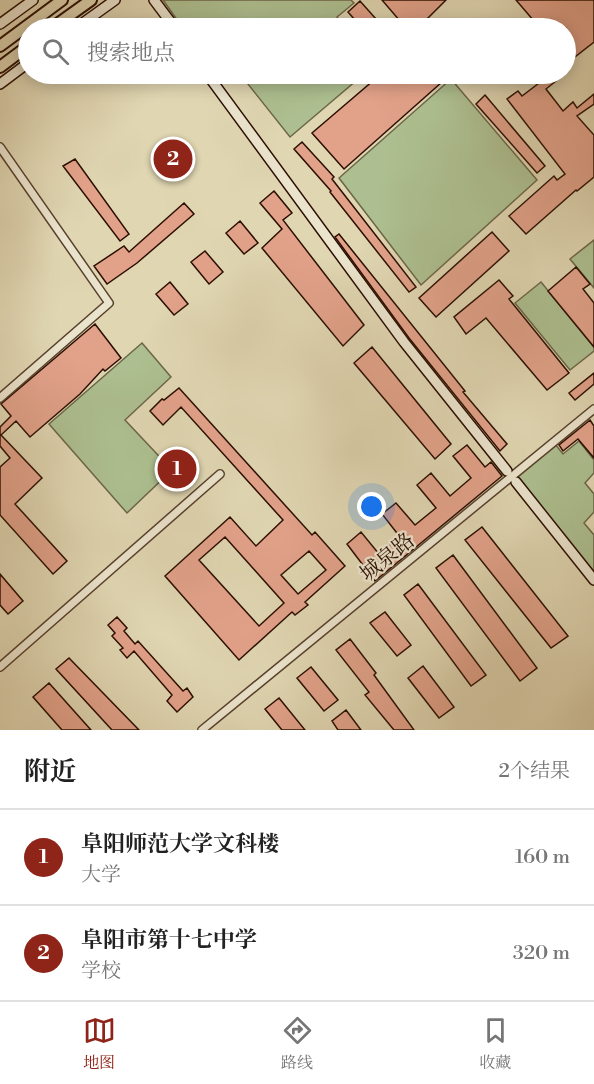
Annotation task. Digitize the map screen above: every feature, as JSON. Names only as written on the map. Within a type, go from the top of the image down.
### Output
[{"type":"main road","points":[[0,24],[33,0]]},
{"type":"main road","points":[[38,18],[62,0]]},
{"type":"main road","points":[[66,18],[91,0]]},
{"type":"main road","points":[[90,18],[115,0]]},
{"type":"main road","points":[[154,0],[168,18]]},
{"type":"main road","points":[[0,46],[18,33]]},
{"type":"main road","points":[[0,67],[18,54]]},
{"type":"main road","points":[[0,84],[18,70]]},
{"type":"main road","points":[[214,84],[404,342],[507,471]]},
{"type":"main road","points":[[516,482],[594,580]]},
{"type":"street","points":[[0,147],[109,303],[0,398]]},
{"type":"street","name":"城泉路","points":[[201,730],[594,409]]},
{"type":"street","points":[[0,667],[220,474]]},
{"type":"green space","points":[[163,0],[351,0],[354,3],[338,18],[176,18]]},
{"type":"green space","points":[[248,84],[352,84],[290,137]]},
{"type":"green space","points":[[445,84],[455,84],[537,180],[421,285],[339,178]]},
{"type":"green space","points":[[594,240],[594,288],[570,259]]},
{"type":"green space","points":[[541,282],[594,347],[594,351],[570,370],[515,303]]},
{"type":"green space","points":[[142,343],[171,377],[125,420],[172,470],[127,513],[49,424]]},
{"type":"green space","points":[[579,441],[594,460],[594,473],[585,483],[594,494],[594,512],[584,523],[594,535],[594,573],[517,476],[555,444],[563,454]]},
{"type":"building","points":[[382,0],[446,0],[428,18],[397,18]]},
{"type":"building","points":[[516,0],[594,0],[594,42],[576,56],[576,18],[531,18]]},
{"type":"building","points":[[360,1],[375,18],[353,18],[348,12]]},
{"type":"building","points":[[369,84],[440,84],[344,169],[312,133]]},
{"type":"building","points":[[538,84],[552,84],[546,89],[563,111],[573,102],[577,108],[594,94],[594,104],[577,116],[594,135],[594,177],[526,234],[509,216],[554,176],[557,180],[565,174],[507,99],[518,91],[522,96]]},
{"type":"building","points":[[485,95],[545,166],[537,173],[476,104]]},
{"type":"building","points":[[302,142],[334,177],[332,179],[416,287],[409,292],[331,191],[294,149]]},
{"type":"building","points":[[75,159],[129,234],[120,241],[63,166]]},
{"type":"building","points":[[274,191],[292,213],[283,220],[364,325],[343,346],[262,248],[282,229],[260,203]]},
{"type":"building","points":[[184,203],[194,214],[137,263],[107,284],[94,266],[124,246],[129,252]]},
{"type":"building","points":[[240,221],[258,243],[244,254],[226,233]]},
{"type":"building","points":[[492,232],[509,251],[436,317],[419,298]]},
{"type":"building","points":[[339,234],[465,391],[463,392],[507,444],[500,451],[409,338],[335,237]]},
{"type":"building","points":[[205,251],[223,272],[209,284],[191,262]]},
{"type":"building","points":[[576,267],[590,284],[583,289],[594,303],[594,347],[548,291]]},
{"type":"building","points":[[499,280],[513,296],[509,299],[569,373],[547,390],[486,318],[466,334],[454,317]]},
{"type":"building","points":[[170,282],[188,304],[174,315],[156,294]]},
{"type":"building","points":[[95,324],[121,358],[105,371],[103,369],[80,394],[30,437],[16,421],[1,435],[42,478],[15,504],[67,561],[53,574],[0,515],[0,467],[10,458],[0,446],[0,427],[11,416],[1,404]]},
{"type":"building","points":[[372,347],[451,444],[435,459],[354,363]]},
{"type":"building","points":[[594,373],[594,384],[575,400],[569,393]]},
{"type":"building","points":[[179,388],[312,535],[315,532],[345,566],[305,602],[308,605],[295,615],[292,612],[239,660],[165,576],[230,517],[256,546],[283,520],[181,407],[163,425],[150,411],[162,399],[164,400]],"holes":[[[225,537],[284,603],[259,626],[199,560]],[[309,551],[326,570],[298,594],[281,575]]]},
{"type":"building","points":[[590,420],[594,426],[594,458],[578,439],[563,451],[559,445]]},
{"type":"building","points":[[467,445],[485,467],[491,462],[502,476],[375,581],[347,544],[361,532],[379,554],[400,537],[382,514],[396,503],[415,525],[436,508],[417,485],[431,473],[450,496],[471,478],[453,456]]},
{"type":"building","points":[[482,527],[568,636],[551,648],[465,540]]},
{"type":"building","points":[[453,555],[537,668],[520,681],[436,568]]},
{"type":"building","points":[[0,574],[23,601],[8,614],[0,605]]},
{"type":"building","points":[[418,584],[486,675],[471,686],[404,595]]},
{"type":"building","points":[[385,612],[411,645],[397,656],[370,623]]},
{"type":"building","points":[[117,617],[127,628],[124,631],[135,644],[138,641],[183,691],[187,688],[193,697],[177,712],[167,701],[172,695],[134,651],[127,658],[120,650],[123,648],[112,636],[115,633],[108,625]]},
{"type":"building","points":[[350,639],[414,730],[394,730],[365,695],[369,692],[336,650]]},
{"type":"building","points":[[69,658],[139,730],[112,730],[56,669]]},
{"type":"building","points":[[423,666],[454,707],[439,718],[408,678]]},
{"type":"building","points":[[311,667],[338,700],[324,711],[297,678]]},
{"type":"building","points":[[49,683],[91,730],[62,730],[33,697]]},
{"type":"building","points":[[279,698],[305,730],[282,730],[265,709]]},
{"type":"building","points":[[346,710],[361,730],[338,730],[332,721]]},
{"type":"place","name":"阜阳市第十七中学","points":[[173,159]]},
{"type":"place","name":"阜阳师范大学文科楼","points":[[177,469]]}]
